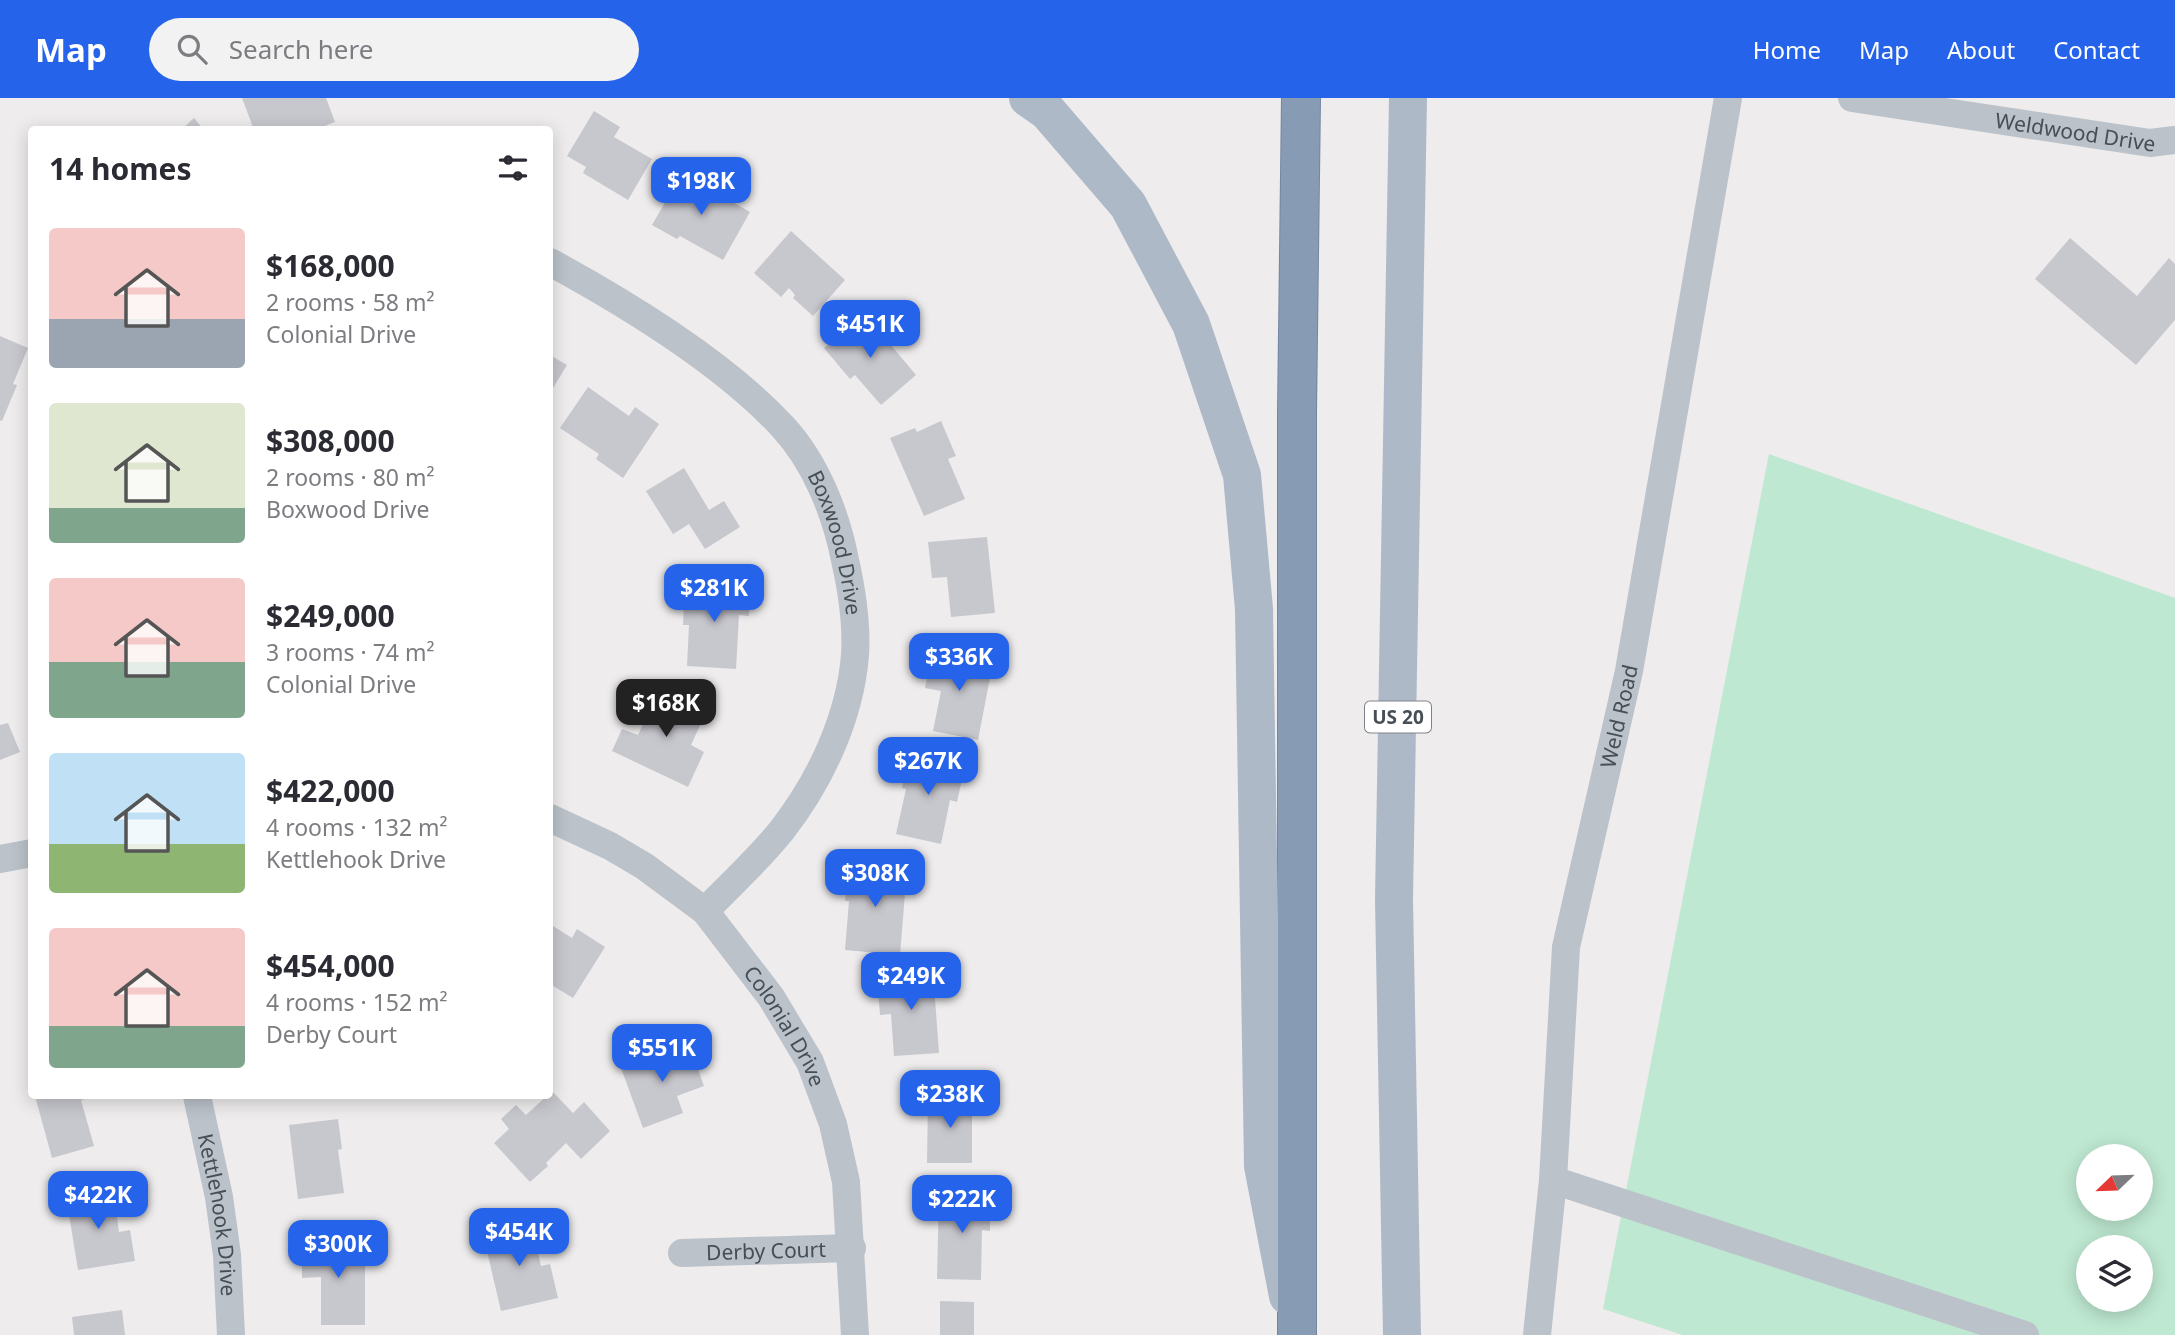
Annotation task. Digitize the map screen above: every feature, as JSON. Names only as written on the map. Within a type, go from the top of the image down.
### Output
[{"type":"highway","points":[[1296,1335],[1297,412],[1301,98]]},
{"type":"main road","points":[[1028,98],[1048,112],[1128,205],[1191,324],[1242,475],[1254,609],[1262,1166],[1296,1335]]},
{"type":"main road","name":"US 20","points":[[1402,1335],[1394,899],[1408,98]]},
{"type":"street","name":"Weld Road","points":[[1537,1335],[1553,1180],[1566,947],[1629,671],[1728,98]]},
{"type":"street","name":"Weldwood Drive","points":[[1852,98],[2150,143],[2175,140]]},
{"type":"street","name":"Boxwood Drive","points":[[553,264],[714,365],[754,399],[785,429],[811,467],[828,499],[841,538],[852,591],[855,655],[846,702],[832,745],[808,792],[781,831],[705,911]]},
{"type":"street","name":"Colonial Drive","points":[[553,819],[610,846],[644,866],[705,911],[771,997],[810,1062],[833,1124],[846,1182],[852,1248],[855,1335]]},
{"type":"street","points":[[0,859],[28,854]]},
{"type":"street","name":"Kettlehook Drive","points":[[198,1099],[219,1197],[227,1255],[231,1335]]},
{"type":"street","points":[[1553,1180],[2025,1335]]},
{"type":"street","name":"Derby Court","points":[[682,1253],[852,1248]]},
{"type":"green space","points":[[1769,454],[2175,598],[2175,1335],[1683,1335],[1603,1309]]},
{"type":"building","points":[[242,98],[326,98],[335,122],[324,126],[252,126]]},
{"type":"building","points":[[594,111],[620,127],[614,137],[652,159],[628,200],[583,173],[586,167],[567,156]]},
{"type":"building","points":[[194,118],[201,126],[185,126]]},
{"type":"building","points":[[682,173],[750,212],[723,260],[680,236],[677,239],[652,225]]},
{"type":"building","points":[[791,231],[845,280],[813,316],[793,298],[795,295],[789,288],[781,297],[754,273]]},
{"type":"building","points":[[2070,238],[2137,296],[2169,258],[2175,264],[2175,320],[2136,365],[2035,279]]},
{"type":"building","points":[[865,314],[916,375],[881,405],[855,375],[850,379],[824,348]]},
{"type":"building","points":[[0,336],[28,348],[2,421],[0,420]]},
{"type":"building","points":[[553,357],[567,365],[553,388]]},
{"type":"building","points":[[588,387],[629,416],[635,407],[659,424],[623,478],[596,459],[599,454],[560,428]]},
{"type":"building","points":[[941,421],[956,456],[948,459],[965,499],[924,516],[890,438],[915,428],[917,432]]},
{"type":"building","points":[[684,468],[709,510],[724,501],[740,527],[705,549],[689,524],[673,534],[646,491]]},
{"type":"building","points":[[987,537],[995,613],[951,617],[947,577],[932,578],[928,542]]},
{"type":"building","points":[[685,583],[750,588],[749,616],[739,615],[736,669],[687,666],[689,625],[683,625]]},
{"type":"building","points":[[933,650],[993,662],[978,740],[933,731],[941,691],[925,688]]},
{"type":"building","points":[[660,688],[707,710],[691,745],[704,752],[688,787],[612,751],[622,729],[638,735]]},
{"type":"building","points":[[8,723],[20,752],[0,760],[0,725]]},
{"type":"building","points":[[909,754],[965,766],[957,802],[950,800],[941,844],[896,834],[906,789],[902,788]]},
{"type":"building","points":[[848,865],[907,869],[900,955],[845,950],[849,901],[845,901]]},
{"type":"building","points":[[553,926],[572,938],[577,929],[605,947],[573,998],[553,986]]},
{"type":"building","points":[[933,972],[939,1053],[894,1056],[891,1014],[880,1015],[877,977]]},
{"type":"building","points":[[689,1044],[704,1086],[677,1096],[683,1113],[643,1128],[621,1068]]},
{"type":"building","points":[[553,1092],[573,1113],[584,1102],[610,1131],[581,1159],[566,1143],[546,1163],[548,1166],[530,1182],[494,1143],[509,1129],[501,1119],[516,1105],[526,1115],[543,1099],[553,1099]]},
{"type":"building","points":[[928,1097],[972,1098],[972,1163],[927,1163]]},
{"type":"building","points":[[36,1099],[85,1099],[81,1100],[94,1146],[52,1158]]},
{"type":"building","points":[[338,1119],[342,1149],[338,1150],[344,1193],[298,1199],[289,1125]]},
{"type":"building","points":[[113,1189],[119,1232],[130,1230],[135,1261],[78,1270],[66,1196]]},
{"type":"building","points":[[939,1194],[990,1195],[990,1231],[982,1230],[981,1280],[937,1279]]},
{"type":"building","points":[[531,1223],[541,1266],[550,1264],[558,1298],[501,1311],[483,1234]]},
{"type":"building","points":[[302,1243],[365,1243],[365,1325],[321,1325],[321,1277],[302,1278]]},
{"type":"building","points":[[940,1301],[974,1302],[974,1335],[940,1335]]},
{"type":"building","points":[[122,1310],[125,1335],[74,1335],[72,1317]]}]
